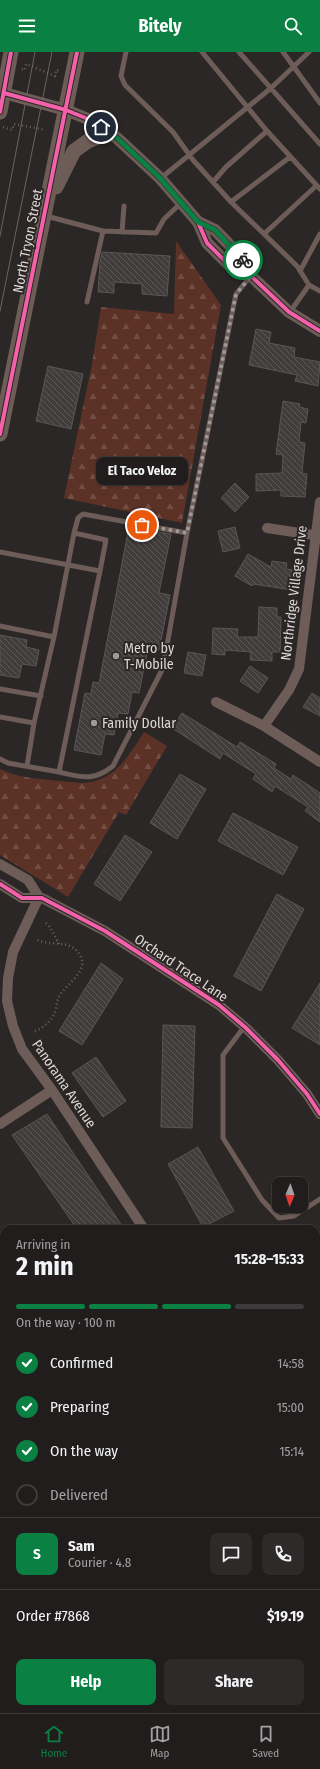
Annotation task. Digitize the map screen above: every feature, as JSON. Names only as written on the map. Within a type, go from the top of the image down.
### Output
[{"type":"main road","points":[[0,112],[1,92],[11,52]]},
{"type":"main road","name":"North Tryon Street","points":[[0,434],[77,52]]},
{"type":"main road","points":[[46,210],[74,151],[88,141],[109,132]]},
{"type":"street","points":[[1,92],[66,110],[93,121],[109,132],[160,178],[198,222],[215,230],[243,259],[251,276],[289,312],[320,331]]},
{"type":"street","name":"Northridge Village Drive","points":[[264,726],[289,690],[299,669],[317,536],[320,502]]},
{"type":"street","points":[[267,528],[317,536]]},
{"type":"street","points":[[216,702],[264,726],[320,762]]},
{"type":"street","points":[[0,864],[28,880],[39,897]]},
{"type":"street","name":"Orchard Trace Lane","points":[[0,884],[22,898],[39,897],[65,909],[105,931],[210,998],[245,1026],[307,1094],[320,1114]]},
{"type":"street","name":"Panorama Avenue","points":[[39,897],[13,952],[8,978],[7,1001],[13,1026],[22,1049],[52,1090],[141,1225]]},
{"type":"street","points":[[0,1124],[52,1090]]},
{"type":"lane","points":[[126,52],[121,76],[125,85],[173,132],[190,155],[232,202],[300,271],[309,285],[320,291]]},
{"type":"lane","points":[[202,52],[267,131],[318,187],[264,234]]},
{"type":"lane","points":[[239,52],[320,144]]},
{"type":"lane","points":[[283,52],[319,100]]},
{"type":"lane","points":[[160,178],[271,88],[309,52]]},
{"type":"lane","points":[[214,182],[226,167],[267,131]]},
{"type":"lane","points":[[232,202],[290,157]]},
{"type":"lane","points":[[46,210],[103,231],[156,233],[164,219],[181,202]]},
{"type":"lane","points":[[122,232],[124,206]]},
{"type":"lane","points":[[87,302],[103,231]]},
{"type":"lane","points":[[300,271],[320,234]]},
{"type":"lane","points":[[0,759],[8,763],[87,777],[102,774],[113,766],[163,668],[187,533],[236,294],[251,276]]},
{"type":"lane","points":[[289,312],[309,285]]},
{"type":"lane","points":[[26,766],[78,518],[83,514],[187,533]]},
{"type":"lane","points":[[59,772],[106,540],[74,533]]},
{"type":"lane","points":[[0,552],[100,571]]},
{"type":"lane","points":[[0,626],[54,637]]},
{"type":"lane","points":[[0,689],[41,696]]},
{"type":"lane","points":[[0,717],[34,723]]},
{"type":"lane","points":[[245,1026],[223,1055],[223,1138],[262,1200],[280,1218],[294,1216],[320,1199]]},
{"type":"path","points":[[22,69],[25,70],[26,64],[55,76],[56,70],[64,72]]},
{"type":"path","points":[[3,127],[12,130],[14,124],[45,130]]},
{"type":"path","points":[[46,923],[60,944]]},
{"type":"path","points":[[35,1031],[49,1022],[53,1016],[58,997],[65,988],[77,978],[81,970],[81,956],[77,950],[60,944],[48,944],[37,940]]},
{"type":"green space","points":[[176,241],[221,305],[182,523],[64,498],[92,364],[101,307],[174,314]]},
{"type":"green space","points":[[144,732],[167,746],[126,815],[119,812],[68,897],[0,855],[0,769],[12,774],[30,778],[81,783],[92,782],[111,773],[119,766],[126,759]]},
{"type":"building","points":[[102,252],[170,256],[167,296],[142,294],[142,284],[114,282],[114,293],[98,292]]},
{"type":"building","points":[[256,329],[271,332],[269,343],[295,348],[294,357],[320,362],[318,386],[295,381],[297,375],[249,365]]},
{"type":"building","points":[[48,366],[83,374],[71,429],[36,421]]},
{"type":"building","points":[[283,401],[300,404],[299,407],[308,409],[306,423],[301,422],[299,442],[305,443],[302,473],[307,474],[305,497],[281,496],[281,490],[256,491],[256,474],[282,473],[283,455],[276,454]]},
{"type":"building","points":[[235,483],[249,497],[235,512],[221,498]]},
{"type":"building","points":[[129,527],[171,534],[159,593],[170,595],[159,650],[148,648],[139,693],[132,692],[128,714],[118,713],[114,735],[105,734],[101,755],[74,750],[85,693],[91,694],[93,682],[99,683]]},
{"type":"building","points":[[235,527],[240,548],[223,552],[218,531]]},
{"type":"building","points":[[248,554],[271,567],[272,561],[287,563],[286,569],[295,570],[292,590],[253,584],[252,586],[235,576]]},
{"type":"building","points":[[259,607],[277,608],[277,617],[281,617],[280,652],[272,652],[272,661],[250,660],[251,652],[225,650],[225,655],[212,654],[213,628],[238,629],[237,637],[258,637]]},
{"type":"building","points":[[0,635],[27,640],[26,647],[39,650],[36,666],[22,664],[19,678],[0,675]]},
{"type":"building","points":[[188,652],[206,655],[202,676],[184,673]]},
{"type":"building","points":[[250,666],[268,678],[258,693],[240,681]]},
{"type":"building","points":[[312,693],[320,698],[320,716],[303,707]]},
{"type":"building","points":[[182,713],[237,747],[240,742],[276,764],[274,768],[291,779],[293,775],[320,793],[320,822],[305,811],[308,807],[275,786],[272,792],[253,779],[256,774],[223,753],[220,759],[172,728]]},
{"type":"building","points":[[180,774],[206,789],[177,839],[150,823]]},
{"type":"building","points":[[233,813],[298,847],[283,875],[218,841]]},
{"type":"building","points":[[125,835],[152,852],[120,901],[94,884]]},
{"type":"building","points":[[277,894],[304,909],[261,991],[234,976]]},
{"type":"building","points":[[101,963],[123,979],[82,1045],[59,1031]]},
{"type":"building","points":[[320,983],[320,1045],[292,1028]]},
{"type":"building","points":[[163,1025],[195,1026],[192,1128],[161,1127]]},
{"type":"building","points":[[96,1057],[126,1101],[103,1117],[72,1073]]},
{"type":"building","points":[[47,1114],[121,1225],[74,1225],[12,1135]]},
{"type":"building","points":[[198,1147],[234,1211],[207,1225],[202,1225],[168,1164]]},
{"type":"tram line","points":[[0,236],[35,52]]},
{"type":"tram line","points":[[0,311],[52,52]]},
{"type":"cycle path","points":[[0,112],[11,52]]},
{"type":"cycle path","points":[[0,434],[77,52]]},
{"type":"cycle path","points":[[4,93],[66,110],[93,121],[117,138],[160,178],[198,222]]},
{"type":"cycle path","points":[[251,276],[243,259],[215,230],[198,222],[207,243],[231,267],[251,276],[289,312],[320,331]]},
{"type":"cycle path","points":[[0,884],[22,898],[42,898],[105,931],[219,1005],[246,1028],[278,1060],[307,1094],[320,1114]]},
{"type":"way so far","points":[[142,525],[187,533],[236,294],[251,276],[243,260]]},
{"type":"place","name":"El Taco Veloz","points":[[142,525]]},
{"type":"place","name":"Metro by T-Mobile","points":[[116,656]]},
{"type":"place","name":"Family Dollar","points":[[94,723]]},
{"type":"route","points":[[101,127],[117,138],[160,178],[198,222],[215,230],[243,260]]}]
